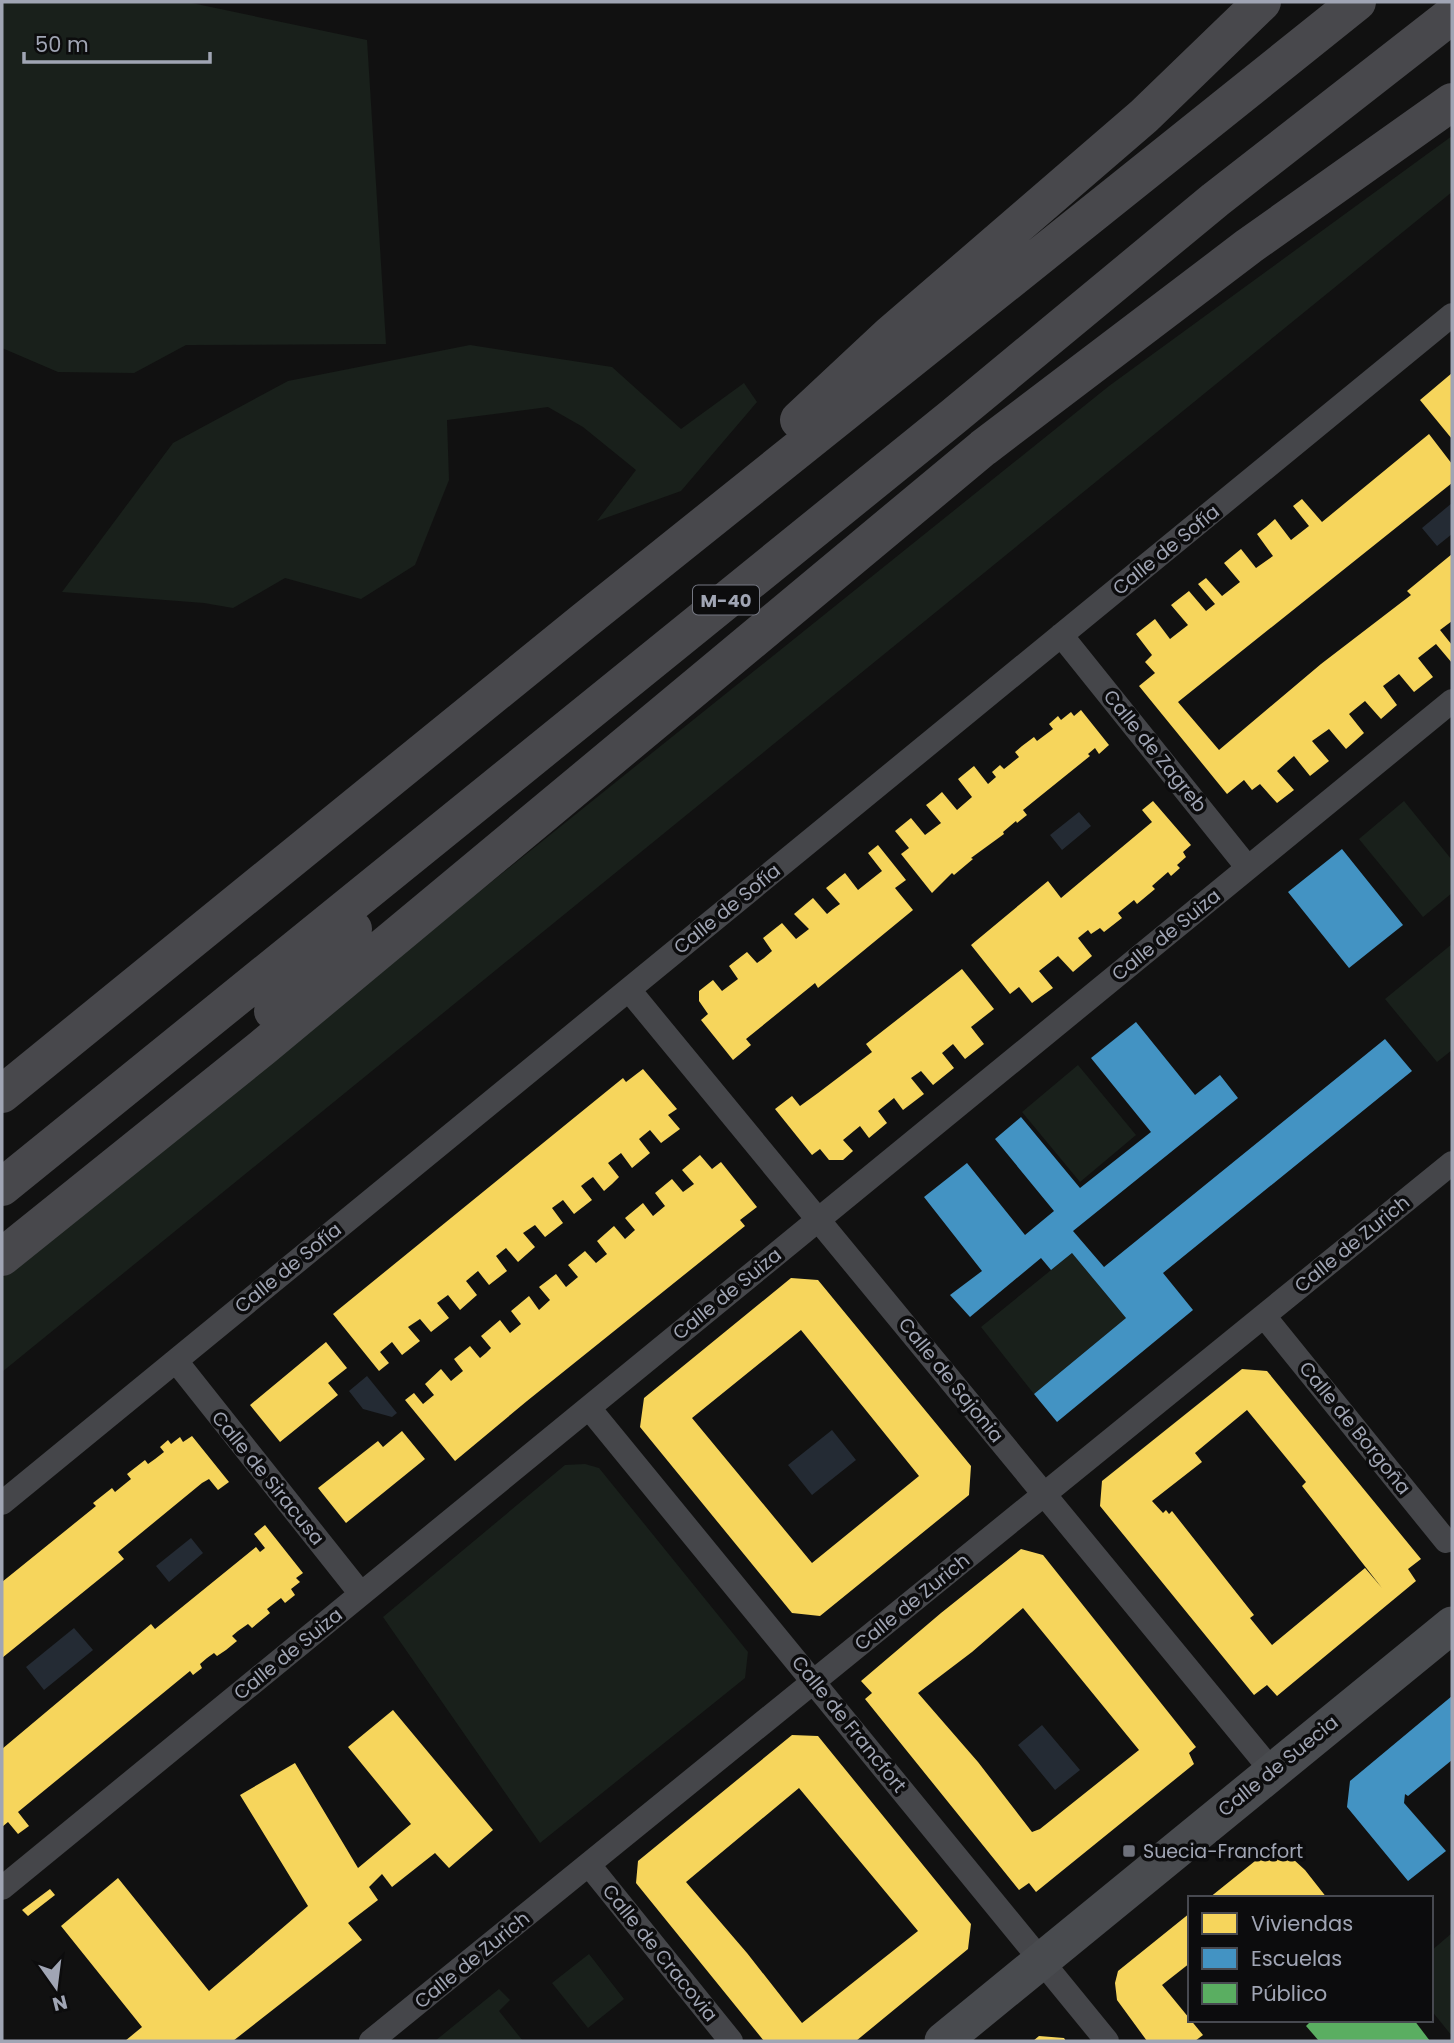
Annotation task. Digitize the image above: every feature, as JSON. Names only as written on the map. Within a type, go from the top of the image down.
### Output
[{"type":"highway","points":[[583,621],[890,335],[1143,116],[1262,2]]},
{"type":"highway","points":[[2,1094],[583,621],[1357,2]]},
{"type":"highway","name":"M-40","points":[[2,1187],[954,416],[1215,200],[1452,15]]},
{"type":"highway","points":[[2,1257],[284,1030],[983,448],[1248,246],[1452,102]]},
{"type":"highway","points":[[144,1143],[482,797]]},
{"type":"street","name":"Calle de Sofía","points":[[2,1503],[1452,315]]},
{"type":"street","name":"Calle de Zagreb","points":[[1061,635],[1248,867]]},
{"type":"street","name":"Calle de Suiza","points":[[2,1888],[1452,701]]},
{"type":"street","name":"Calle de Sajonia","points":[[629,990],[1272,1771]]},
{"type":"street","name":"Calle de Zurich","points":[[371,2041],[1452,1163]]},
{"type":"street","name":"Calle de Borgoña","points":[[1264,1316],[1446,1541]]},
{"type":"street","name":"Calle de Siracusa","points":[[176,1361],[361,1594]]},
{"type":"street","name":"Calle de Francfort","points":[[589,1408],[1107,2041]]},
{"type":"street","name":"Calle de Suecia","points":[[943,2041],[1452,1625]]},
{"type":"street","name":"Calle de Cracovia","points":[[589,1865],[732,2041]]},
{"type":"shaded area","points":[[2,2],[187,2],[367,40],[386,344],[186,345],[134,373],[58,372],[2,348]]},
{"type":"shaded area","points":[[1452,136],[1452,192],[2,1372],[2,1278],[1109,386]]},
{"type":"shaded area","points":[[470,345],[612,367],[681,429],[744,383],[757,402],[681,491],[597,521],[636,470],[583,427],[548,407],[447,420],[449,480],[415,565],[361,599],[285,578],[233,608],[204,603],[62,592],[173,443],[288,381]]},
{"type":"shaded area","points":[[1452,503],[1452,534],[1437,546],[1422,528]]},
{"type":"shaded area","points":[[1404,801],[1452,860],[1452,893],[1423,917],[1359,839]]},
{"type":"shaded area","points":[[1079,812],[1091,826],[1062,850],[1050,835]]},
{"type":"shaded area","points":[[1452,944],[1452,1050],[1437,1062],[1385,999]]},
{"type":"shaded area","points":[[1078,1065],[1136,1135],[1080,1182],[1022,1112]]},
{"type":"shaded area","points":[[1072,1253],[1126,1318],[1034,1394],[981,1327]]},
{"type":"shaded area","points":[[367,1376],[397,1413],[392,1417],[363,1409],[349,1391]]},
{"type":"shaded area","points":[[832,1430],[856,1460],[812,1495],[788,1465]]},
{"type":"shaded area","points":[[585,1464],[599,1468],[748,1652],[745,1678],[540,1843],[383,1617],[565,1465]]},
{"type":"shaded area","points":[[191,1538],[203,1553],[169,1582],[156,1566]]},
{"type":"shaded area","points":[[74,1628],[93,1650],[44,1690],[26,1667]]},
{"type":"shaded area","points":[[1042,1725],[1080,1770],[1055,1790],[1018,1745]]},
{"type":"shaded area","points":[[1452,1933],[1452,2036],[1433,2012],[1433,1949]]},
{"type":"shaded area","points":[[589,1954],[624,1999],[588,2028],[552,1983]]},
{"type":"shaded area","points":[[499,1989],[510,2000],[499,2011],[523,2041],[435,2041]]},
{"type":"building: Viviendas","points":[[1452,373],[1452,439],[1420,400]]},
{"type":"building: Viviendas","points":[[1429,434],[1452,464],[1452,483],[1178,702],[1219,750],[1321,664],[1411,595],[1407,591],[1452,554],[1452,621],[1440,630],[1452,645],[1452,663],[1436,644],[1418,658],[1433,677],[1414,692],[1399,674],[1383,686],[1397,705],[1381,719],[1365,701],[1349,714],[1364,733],[1346,749],[1329,729],[1312,741],[1329,761],[1310,776],[1294,756],[1277,771],[1294,790],[1277,803],[1260,784],[1252,790],[1244,780],[1227,794],[1139,686],[1155,673],[1145,662],[1152,655],[1136,634],[1155,619],[1170,639],[1188,625],[1171,605],[1189,591],[1206,611],[1215,604],[1198,584],[1206,578],[1222,596],[1240,582],[1224,563],[1241,549],[1256,568],[1273,556],[1257,534],[1275,519],[1291,540],[1309,526],[1293,506],[1302,499],[1322,522]]},
{"type":"building: Viviendas","points":[[1081,710],[1109,745],[1099,754],[1095,748],[1088,754],[1090,756],[1023,810],[1027,815],[1017,823],[1016,821],[954,875],[952,873],[932,893],[901,854],[909,848],[895,831],[911,818],[925,835],[941,823],[926,805],[942,792],[957,810],[972,797],[958,779],[974,766],[988,784],[996,777],[992,772],[1000,765],[1004,769],[1019,757],[1015,752],[1022,746],[1034,737],[1037,741],[1053,729],[1049,724],[1058,716],[1061,720],[1071,712],[1074,716]]},
{"type":"building: Viviendas","points":[[1153,801],[1191,845],[1183,852],[1186,857],[1177,865],[1180,868],[1171,876],[1168,872],[1152,886],[1155,889],[1137,904],[1134,900],[1118,913],[1122,918],[1104,932],[1100,928],[1091,934],[1088,930],[1078,938],[1092,956],[1073,972],[1058,956],[1039,971],[1053,988],[1032,1003],[1019,987],[1010,994],[971,945],[1048,881],[1061,898],[1152,822],[1142,810]]},
{"type":"building: Viviendas","points":[[878,845],[906,880],[895,888],[913,910],[818,988],[815,983],[746,1039],[751,1045],[733,1060],[701,1020],[708,1014],[699,1001],[699,991],[713,980],[722,991],[738,979],[729,966],[747,952],[757,963],[764,958],[772,951],[763,938],[782,923],[796,939],[809,929],[794,914],[813,898],[827,914],[840,904],[826,888],[845,873],[858,890],[882,871],[868,853]]},
{"type":"building: Viviendas","points":[[962,969],[994,1009],[971,1027],[984,1044],[965,1059],[953,1044],[942,1053],[954,1068],[933,1085],[921,1071],[911,1078],[924,1094],[903,1110],[894,1098],[878,1111],[887,1123],[869,1138],[860,1126],[843,1140],[853,1151],[843,1160],[829,1160],[820,1149],[812,1155],[775,1109],[792,1096],[800,1106],[818,1093],[872,1052],[866,1044]]},
{"type":"building: Viviendas","points":[[643,1069],[677,1109],[668,1115],[680,1129],[661,1143],[650,1130],[639,1139],[650,1153],[632,1168],[621,1153],[608,1163],[619,1177],[604,1191],[593,1177],[581,1186],[592,1200],[574,1214],[563,1200],[552,1208],[563,1223],[545,1237],[535,1225],[523,1233],[535,1247],[518,1262],[506,1248],[496,1256],[507,1271],[489,1285],[478,1271],[466,1281],[477,1295],[460,1310],[448,1295],[437,1303],[449,1318],[431,1332],[420,1319],[408,1327],[420,1341],[402,1355],[392,1342],[380,1352],[389,1363],[379,1371],[333,1314],[623,1078],[626,1082]]},
{"type":"building: Viviendas","points":[[700,1155],[712,1169],[721,1162],[757,1207],[740,1220],[745,1226],[455,1461],[405,1400],[414,1393],[423,1404],[434,1395],[425,1384],[441,1369],[451,1381],[463,1371],[454,1359],[470,1346],[480,1358],[486,1353],[491,1348],[481,1336],[500,1320],[510,1333],[521,1324],[511,1311],[529,1296],[539,1310],[550,1300],[539,1287],[556,1274],[566,1287],[578,1277],[568,1265],[585,1251],[596,1263],[607,1254],[597,1241],[614,1226],[625,1239],[635,1230],[625,1218],[643,1203],[653,1216],[665,1206],[655,1193],[672,1179],[683,1192],[694,1184],[682,1170]]},
{"type":"building: Viviendas","points":[[791,1278],[818,1280],[971,1466],[969,1495],[820,1616],[792,1613],[640,1427],[644,1398]],"holes":[[[801,1330],[919,1476],[812,1563],[692,1418]]]},
{"type":"building: Viviendas","points":[[326,1342],[347,1368],[328,1383],[338,1395],[280,1442],[250,1405]]},
{"type":"building: Viviendas","points":[[1242,1369],[1267,1371],[1421,1559],[1408,1569],[1416,1581],[1277,1696],[1267,1685],[1254,1695],[1100,1506],[1102,1481]],"holes":[[[1247,1410],[1306,1482],[1302,1486],[1382,1588],[1365,1568],[1272,1645],[1250,1618],[1254,1615],[1172,1511],[1169,1514],[1166,1510],[1163,1513],[1152,1501],[1202,1462],[1195,1453]]]},
{"type":"building: Viviendas","points":[[402,1431],[425,1459],[346,1523],[318,1488],[378,1441],[383,1447]]},
{"type":"building: Viviendas","points":[[192,1436],[229,1482],[218,1490],[209,1479],[202,1483],[118,1552],[124,1559],[2,1658],[2,1582],[96,1506],[93,1503],[112,1488],[115,1492],[131,1479],[127,1474],[145,1460],[148,1464],[164,1452],[160,1447],[168,1440],[171,1444],[180,1437],[183,1442]]},
{"type":"building: Viviendas","points":[[265,1525],[303,1573],[296,1578],[300,1582],[291,1589],[295,1595],[285,1603],[281,1598],[267,1609],[270,1613],[252,1628],[248,1624],[238,1631],[232,1636],[237,1641],[217,1656],[214,1653],[207,1658],[200,1664],[202,1668],[193,1675],[190,1671],[18,1812],[29,1826],[18,1834],[8,1822],[2,1827],[2,1749],[151,1624],[155,1629],[256,1547],[260,1552],[265,1548],[254,1534]]},
{"type":"building: Viviendas","points":[[1021,1549],[1043,1555],[1196,1747],[1189,1753],[1194,1764],[1036,1892],[1029,1883],[1019,1890],[865,1699],[872,1693],[861,1681]],"holes":[[[1023,1608],[1139,1750],[1040,1829],[1032,1832],[978,1762],[918,1693],[972,1652]]]},
{"type":"building: Viviendas","points":[[393,1710],[493,1830],[449,1868],[435,1853],[392,1887],[382,1874],[369,1887],[378,1900],[348,1923],[362,1940],[233,2041],[125,2041],[142,2027],[61,1926],[118,1878],[209,1991],[308,1906],[240,1795],[295,1763],[358,1868],[411,1824],[348,1747]]},
{"type":"building: Viviendas","points":[[792,1735],[818,1736],[971,1924],[968,1949],[856,2041],[764,2041],[636,1883],[638,1861]],"holes":[[[799,1788],[918,1931],[802,2023],[686,1882]]]},
{"type":"building: Viviendas","points":[[1278,1851],[1293,1859],[1325,1896],[1211,1896],[1265,1853]]},
{"type":"building: Viviendas","points":[[50,1889],[55,1895],[28,1916],[22,1910]]},
{"type":"building: Viviendas","points":[[1188,1915],[1188,1965],[1162,1985],[1188,2017],[1188,2022],[1192,2022],[1203,2035],[1195,2041],[1147,2041],[1117,2000],[1115,1983],[1118,1971]]},
{"type":"building: Viviendas","points":[[1039,2036],[1064,2038],[1066,2041],[1033,2041]]},
{"type":"building: Escuelas","points":[[1342,849],[1403,925],[1349,968],[1288,892]]},
{"type":"building: Escuelas","points":[[1136,1022],[1195,1095],[1220,1075],[1238,1098],[1073,1231],[1104,1267],[1385,1039],[1412,1071],[1163,1273],[1193,1310],[1057,1422],[1034,1394],[1126,1318],[1072,1253],[1051,1270],[1041,1258],[970,1317],[950,1295],[982,1271],[924,1197],[967,1163],[1025,1235],[1054,1211],[995,1139],[1021,1117],[1080,1188],[1151,1132],[1091,1058]]},
{"type":"building: Escuelas","points":[[1452,1696],[1452,1760],[1408,1796],[1405,1794],[1404,1803],[1446,1851],[1408,1881],[1347,1807],[1350,1781]]},
{"type":"building: Público","points":[[1310,2022],[1416,2022],[1430,2041],[1319,2041],[1306,2026]]},
{"type":"place","name":"Suecia-Francfort","points":[[1129,1851]]}]
